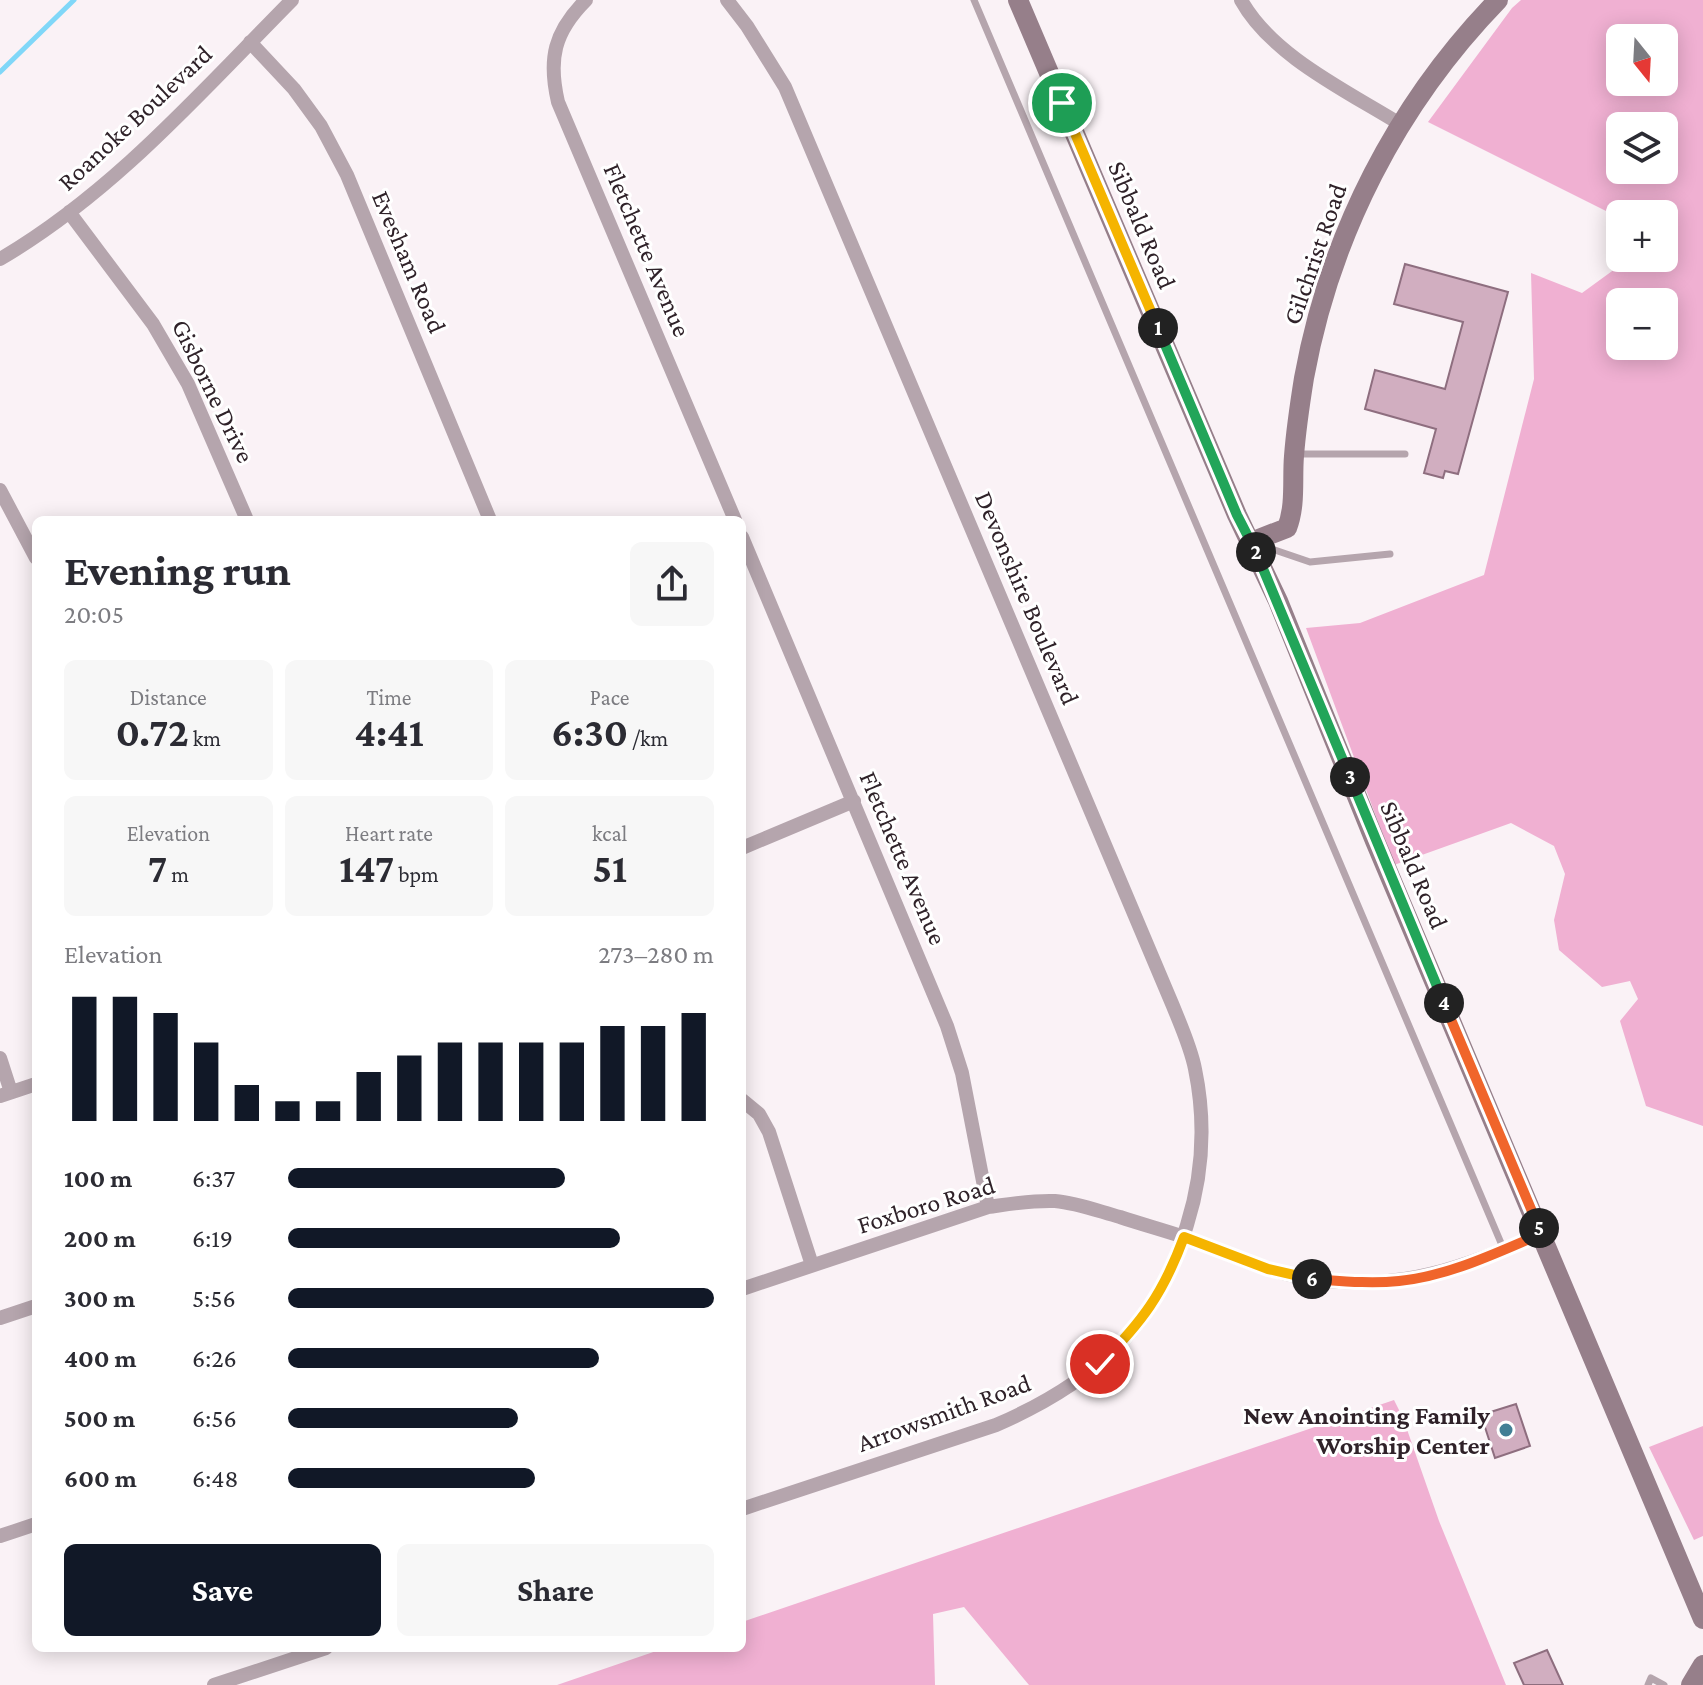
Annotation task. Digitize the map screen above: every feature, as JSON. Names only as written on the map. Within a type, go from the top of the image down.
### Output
[{"type":"street","name":"Roanoke Boulevard","points":[[0,259],[69,212],[126,166],[292,0]]},
{"type":"street","name":"Fletchette Avenue","points":[[586,0],[561,31],[555,51],[552,77],[558,102],[733,516]]},
{"type":"street","name":"Devonshire Boulevard","points":[[727,0],[785,87],[1173,1006],[1195,1066],[1201,1105],[1199,1188],[1184,1237]]},
{"type":"street","name":"Sibbald Road","points":[[1018,0],[1237,515],[1278,601],[1375,841],[1703,1619]]},
{"type":"street","points":[[1241,0],[1261,28],[1282,48],[1400,124]]},
{"type":"street","name":"Gilchrist Road","points":[[1251,542],[1287,528],[1291,516],[1294,454],[1304,379],[1328,279],[1366,185],[1400,124],[1442,63],[1498,0]]},
{"type":"street","name":"Evesham Road","points":[[250,42],[294,89],[347,175],[488,516]]},
{"type":"street","name":"Gisborne Drive","points":[[69,212],[153,324],[188,384],[245,516]]},
{"type":"street","points":[[0,490],[32,550]]},
{"type":"street","name":"Fletchette Avenue","points":[[746,546],[947,1026],[962,1073],[988,1207]]},
{"type":"street","points":[[746,846],[854,801]]},
{"type":"street","points":[[0,1058],[6,1094],[32,1085]]},
{"type":"street","points":[[746,1103],[759,1114],[769,1132],[812,1265]]},
{"type":"street","name":"Foxboro Road","points":[[746,1288],[988,1207],[1027,1201],[1078,1204],[1184,1237],[1268,1269],[1311,1279],[1370,1283],[1432,1276],[1541,1234]]},
{"type":"street","name":"Arrowsmith Road","points":[[746,1508],[996,1425],[1057,1395],[1100,1364],[1130,1334],[1154,1303],[1170,1275],[1184,1237]]},
{"type":"street","points":[[0,1318],[32,1307]]},
{"type":"street","points":[[0,1536],[32,1525]]},
{"type":"street","points":[[214,1685],[314,1652]]},
{"type":"lane","points":[[974,0],[1504,1250]]},
{"type":"lane","points":[[1294,454],[1405,454]]},
{"type":"lane","points":[[1251,542],[1310,562],[1390,554]]},
{"type":"lane","points":[[1648,1685],[1651,1678],[1664,1685]]},
{"type":"shaded area","points":[[1521,0],[1703,0],[1703,1126],[1646,1106],[1620,1021],[1638,999],[1630,981],[1602,987],[1559,950],[1554,920],[1565,874],[1554,846],[1511,823],[1394,865],[1306,628],[1360,623],[1484,575],[1534,379],[1531,273],[1582,293],[1611,272],[1678,272],[1678,200],[1606,200],[1606,211],[1428,122]]},
{"type":"shaded area","points":[[1394,1400],[1506,1685],[1029,1685],[964,1607],[933,1614],[935,1685],[557,1685],[653,1652],[746,1652],[746,1621]]},
{"type":"shaded area","points":[[1703,1426],[1703,1536],[1694,1540],[1649,1447]]},
{"type":"building","points":[[1405,264],[1508,292],[1458,474],[1445,471],[1443,478],[1424,473],[1436,429],[1365,409],[1375,370],[1445,389],[1463,322],[1394,304]]},
{"type":"building","name":"New Anointing Family Worship Center","points":[[1516,1404],[1530,1446],[1495,1458],[1481,1415]]},
{"type":"building","points":[[1547,1650],[1563,1685],[1524,1685],[1514,1663]]},
{"type":"waterway","points":[[0,72],[74,0]]},
{"type":"place","name":"New Anointing Family Worship Center","points":[[1506,1430]]},
{"type":"route","points":[[1062,103],[1237,515],[1278,601],[1375,841],[1541,1234],[1432,1276],[1370,1283],[1311,1279],[1268,1269],[1184,1237],[1170,1275],[1154,1303],[1130,1334],[1100,1364]]}]
